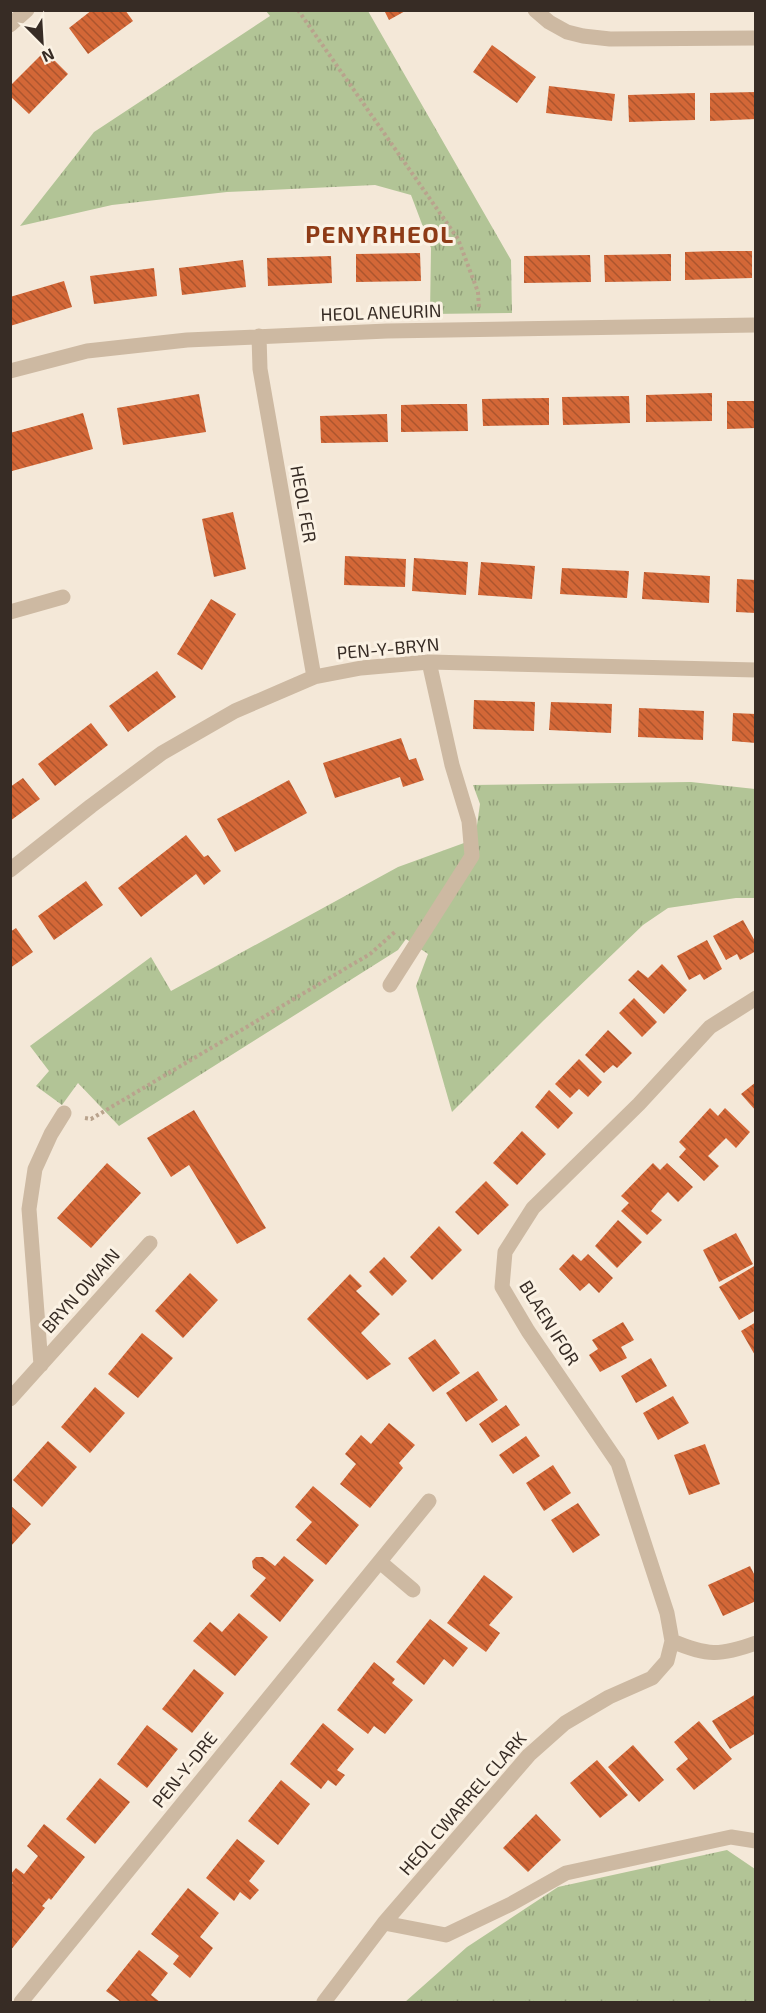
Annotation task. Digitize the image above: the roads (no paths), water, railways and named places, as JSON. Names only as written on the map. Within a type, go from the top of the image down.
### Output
[{"type":"street","points":[[10,25],[27,10]]},
{"type":"street","points":[[535,10],[549,22],[567,32],[583,36],[610,39],[756,38]]},
{"type":"street","name":"HEOL ANEURIN","points":[[10,371],[87,351],[187,340],[481,330],[756,325]]},
{"type":"street","name":"HEOL FER","points":[[259,336],[260,369],[314,677]]},
{"type":"street","points":[[10,612],[63,597]]},
{"type":"street","points":[[390,985],[472,856],[469,821],[452,765],[429,662]]},
{"type":"street","name":"PEN-Y-BRYN","points":[[10,870],[162,753],[235,711],[314,677],[361,668],[429,662],[756,670]]},
{"type":"street","name":"BLAEN IFOR","points":[[672,1641],[667,1613],[618,1462],[528,1331],[502,1287],[505,1252],[533,1208],[639,1104],[710,1027],[756,998]]},
{"type":"street","name":"BRYN OWAIN","points":[[40,1365],[29,1209],[35,1169],[51,1134],[64,1113]]},
{"type":"street","name":"BRYN OWAIN","points":[[10,1399],[150,1243]]},
{"type":"street","name":"PEN-Y-DRE","points":[[21,2002],[429,1501]]},
{"type":"street","points":[[380,1562],[413,1590]]},
{"type":"street","points":[[672,1641],[693,1650],[709,1653],[724,1653],[756,1643]]},
{"type":"street","name":"HEOL CWARREL CLARK","points":[[324,2002],[384,1923],[529,1755],[565,1723],[609,1697],[652,1678],[667,1661],[672,1641]]},
{"type":"street","points":[[384,1923],[447,1935],[511,1904],[566,1873],[731,1837],[756,1841]]},
{"type":"district","name":"PENYRHEOL","points":[[380,235]]}]
